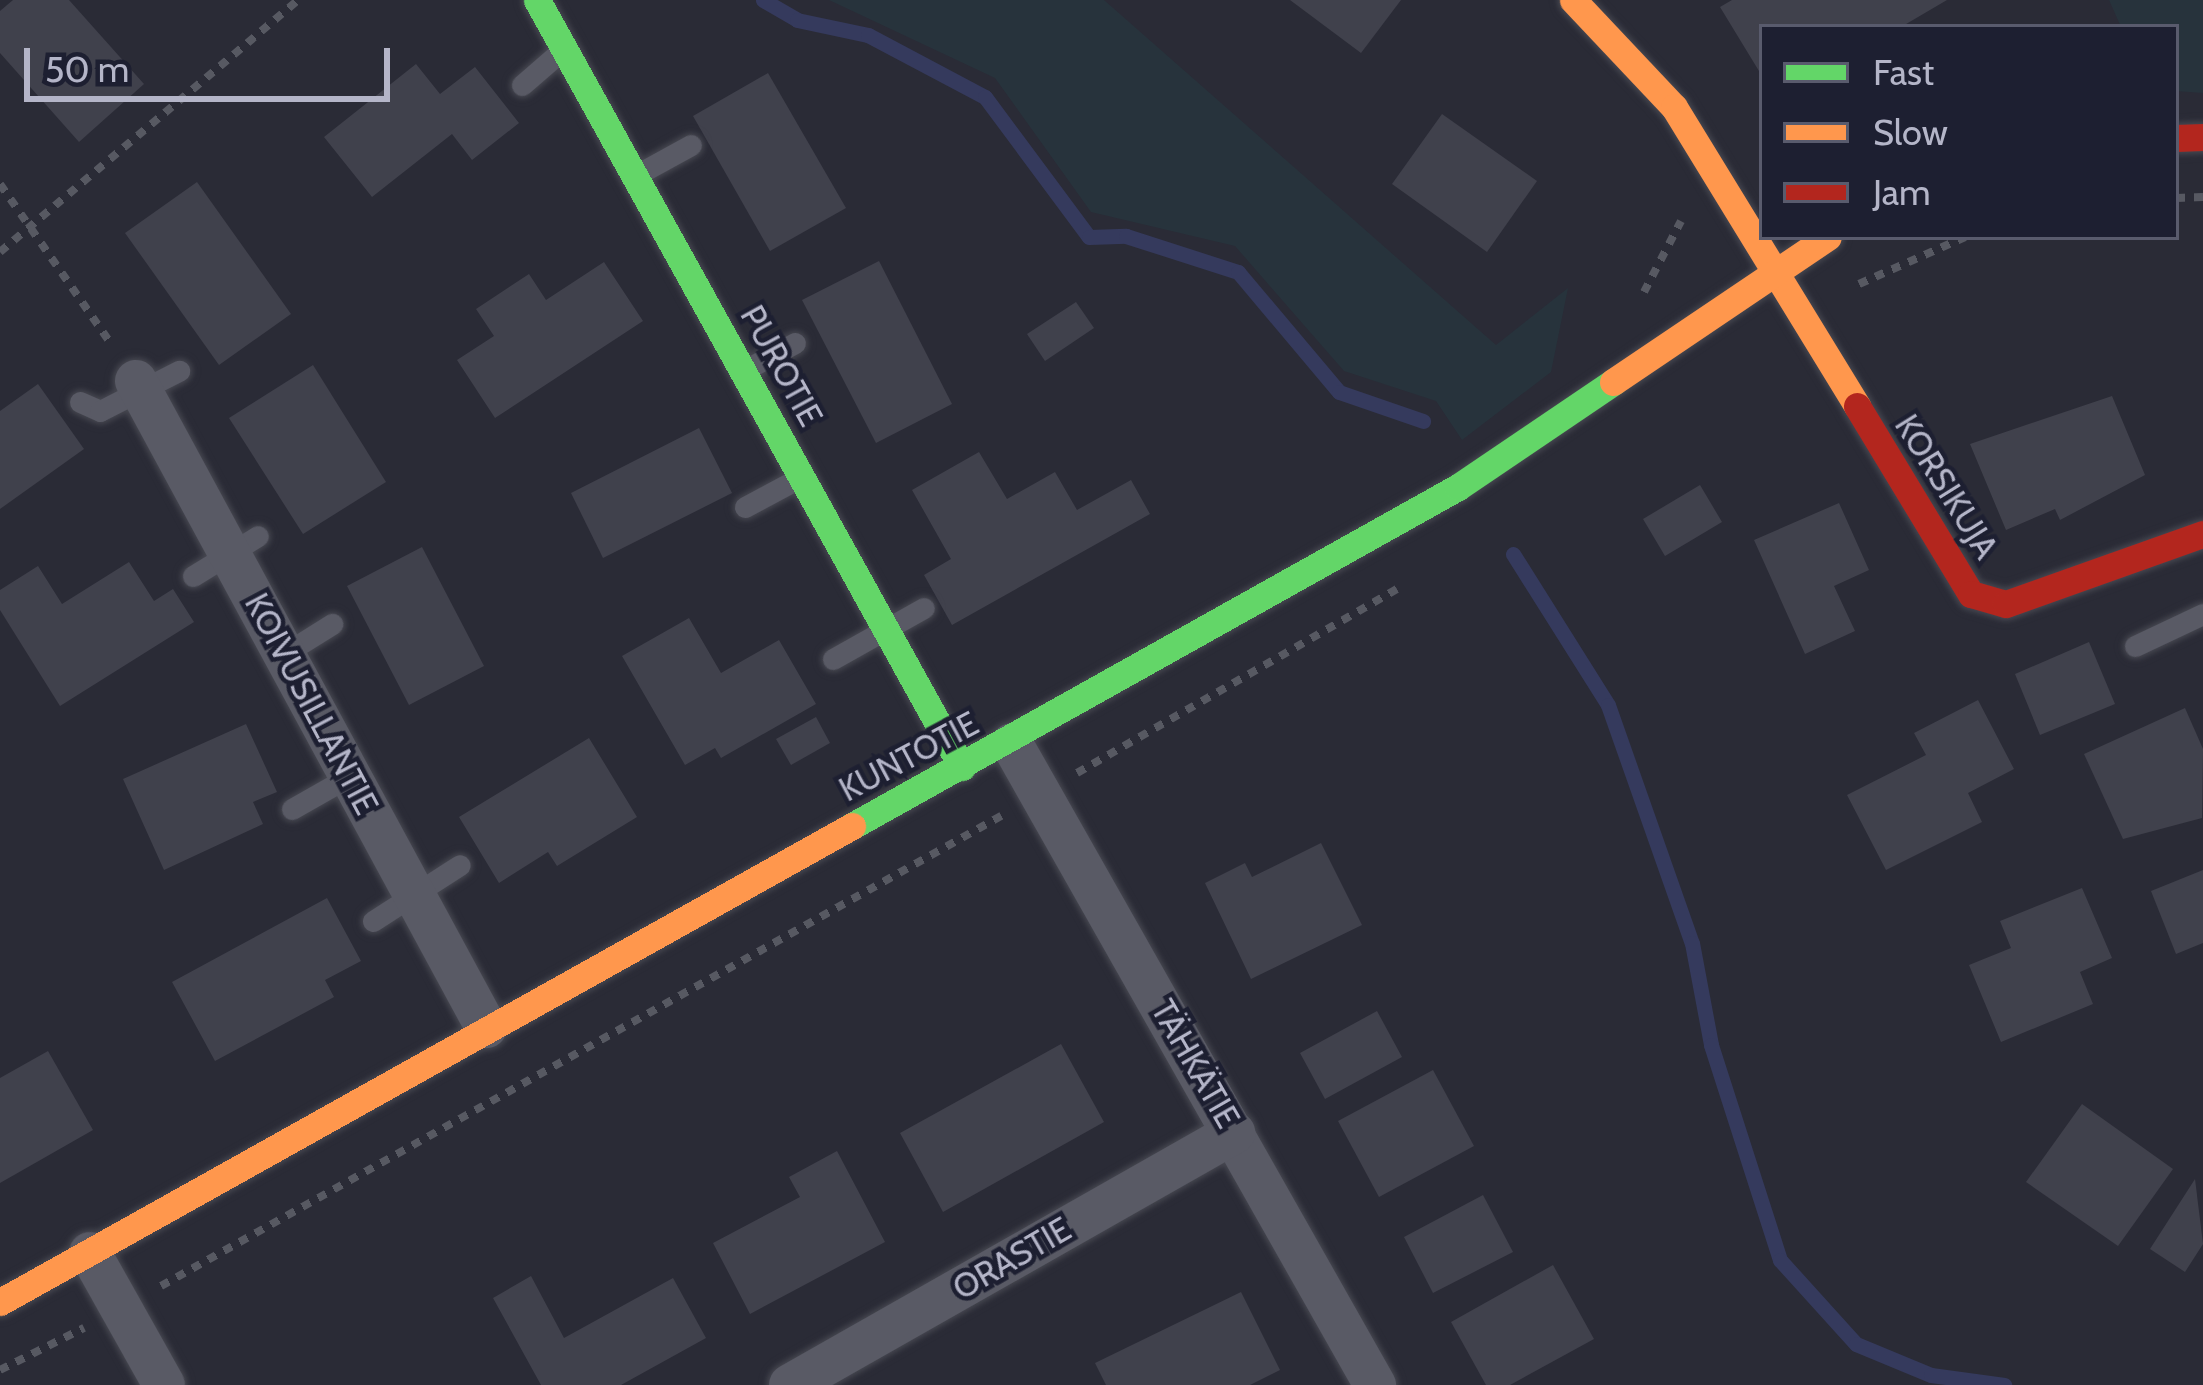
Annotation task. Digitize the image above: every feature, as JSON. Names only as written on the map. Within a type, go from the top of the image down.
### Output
[{"type":"street","name":"PUROTIE","points":[[537,0],[634,176],[673,265],[743,371],[962,767]]},
{"type":"street","name":"KORSIKUJA","points":[[1573,0],[1674,107],[1759,237]]},
{"type":"street","name":"KORSIKUJA","points":[[1761,240],[1971,594],[2006,604],[2203,534]]},
{"type":"street","name":"KUNTOTIE","points":[[0,1302],[485,1028],[1012,744],[1458,487],[1777,265],[1823,240]]},
{"type":"street","name":"KOIVUSILLANTIE","points":[[140,388],[244,545],[284,654],[485,1028]]},
{"type":"street","name":"TÄHKÄTIE","points":[[1012,744],[1375,1385]]},
{"type":"street","name":"ORASTIE","points":[[790,1385],[1234,1133]]},
{"type":"street","points":[[90,1253],[164,1385]]},
{"type":"lane","points":[[521,85],[564,49]]},
{"type":"lane","points":[[634,176],[691,145]]},
{"type":"lane","points":[[743,371],[795,343]]},
{"type":"lane","points":[[80,402],[100,411],[179,371]]},
{"type":"lane","points":[[745,507],[801,477]]},
{"type":"lane","points":[[193,577],[244,545]]},
{"type":"lane","points":[[833,659],[924,608]]},
{"type":"lane","points":[[2135,646],[2203,614]]},
{"type":"lane","points":[[284,654],[332,624]]},
{"type":"lane","points":[[292,809],[350,776]]},
{"type":"lane","points":[[373,921],[460,865]]},
{"type":"path","points":[[0,252],[298,0]]},
{"type":"path","points":[[0,184],[140,388]]},
{"type":"shaded area","points":[[829,0],[1104,0],[1496,345],[1568,288],[1551,372],[1462,440],[1436,401],[1344,371],[1235,246],[1091,212],[995,78]]},
{"type":"shaded area","points":[[2109,0],[2203,0],[2203,93],[2179,91],[2179,24],[2120,24]]},
{"type":"building","points":[[13,0],[69,0],[144,84],[79,142],[0,53],[0,11]]},
{"type":"building","points":[[1290,0],[1401,0],[1361,53]]},
{"type":"building","points":[[1732,0],[1947,0],[1906,24],[1759,24],[1759,71],[1720,7]]},
{"type":"building","points":[[416,64],[440,94],[475,67],[519,123],[472,160],[452,134],[372,197],[324,137]]},
{"type":"building","points":[[768,73],[846,208],[770,251],[693,116]]},
{"type":"building","points":[[1442,114],[1537,181],[1487,252],[1392,184]]},
{"type":"building","points":[[197,182],[291,314],[219,365],[125,233]]},
{"type":"building","points":[[879,261],[952,404],[876,443],[802,300]]},
{"type":"building","points":[[604,262],[643,321],[495,418],[457,360],[494,336],[476,309],[529,274],[546,300]]},
{"type":"building","points":[[1076,302],[1094,328],[1045,361],[1027,334]]},
{"type":"building","points":[[313,365],[386,482],[303,534],[229,418]]},
{"type":"building","points":[[38,384],[84,449],[0,509],[0,411]]},
{"type":"building","points":[[2112,396],[2145,475],[2060,520],[2055,509],[2006,530],[1970,444]]},
{"type":"building","points":[[699,428],[732,493],[603,558],[571,493]]},
{"type":"building","points":[[979,452],[1007,499],[1055,472],[1077,510],[1131,480],[1150,514],[952,625],[924,575],[951,559],[912,490]]},
{"type":"building","points":[[1700,485],[1722,522],[1665,556],[1643,519]]},
{"type":"building","points":[[1839,503],[1869,570],[1834,586],[1855,631],[1805,654],[1754,540]]},
{"type":"building","points":[[422,547],[484,666],[409,705],[347,586]]},
{"type":"building","points":[[129,562],[154,601],[173,589],[194,622],[60,706],[0,610],[0,590],[38,566],[62,604]]},
{"type":"building","points":[[689,618],[721,673],[779,640],[816,704],[721,758],[715,748],[685,765],[622,656]]},
{"type":"building","points":[[2089,642],[2115,704],[2040,735],[2015,674]]},
{"type":"building","points":[[1978,700],[2014,769],[1968,793],[1982,822],[1886,870],[1847,795],[1926,755],[1914,733]]},
{"type":"building","points":[[2185,708],[2203,749],[2202,818],[2123,839],[2084,754]]},
{"type":"building","points":[[816,717],[830,743],[791,765],[776,739]]},
{"type":"building","points":[[246,724],[277,792],[253,802],[263,824],[164,870],[123,779]]},
{"type":"building","points":[[589,738],[637,817],[557,866],[548,852],[499,883],[459,817]]},
{"type":"building","points":[[1321,843],[1362,925],[1251,979],[1205,883],[1245,863],[1252,877]]},
{"type":"building","points":[[2203,870],[2203,943],[2176,954],[2151,891]]},
{"type":"building","points":[[2082,888],[2112,958],[2080,972],[2093,1004],[2001,1042],[1969,965],[2011,948],[2000,921]]},
{"type":"building","points":[[327,898],[361,961],[325,980],[334,997],[215,1061],[172,982]]},
{"type":"building","points":[[1377,1011],[1402,1057],[1325,1099],[1300,1053]]},
{"type":"building","points":[[1061,1044],[1104,1122],[943,1212],[900,1133]]},
{"type":"building","points":[[48,1051],[93,1130],[0,1183],[0,1078]]},
{"type":"building","points":[[1433,1070],[1474,1146],[1379,1197],[1338,1121]]},
{"type":"building","points":[[2082,1104],[2173,1169],[2118,1246],[2026,1182]]},
{"type":"building","points":[[837,1151],[885,1242],[750,1314],[713,1243],[800,1197],[789,1177]]},
{"type":"building","points":[[2195,1179],[2203,1244],[2185,1272],[2150,1249]]},
{"type":"building","points":[[1483,1195],[1513,1252],[1433,1293],[1404,1237]]},
{"type":"building","points":[[1553,1265],[1594,1339],[1510,1385],[1486,1385],[1451,1322]]},
{"type":"building","points":[[531,1276],[564,1338],[673,1278],[706,1338],[621,1385],[541,1385],[493,1298]]},
{"type":"building","points":[[1241,1292],[1280,1370],[1250,1385],[1106,1385],[1095,1363]]},
{"type":"waterway","points":[[763,0],[797,20],[868,35],[985,97],[1089,237],[1126,236],[1238,272],[1339,392],[1423,421]]},
{"type":"waterway","points":[[1513,554],[1608,705],[1692,943],[1711,1045],[1780,1260],[1856,1344],[1931,1375],[2004,1385]]},
{"type":"traffic: fast","points":[[537,0],[962,767]]},
{"type":"traffic: fast","points":[[852,826],[1458,487],[1613,382]]},
{"type":"traffic: slow","points":[[1573,0],[1674,107],[1857,406]]},
{"type":"traffic: slow","points":[[1613,382],[1824,240]]},
{"type":"traffic: slow","points":[[0,1302],[852,826]]},
{"type":"traffic: jam","points":[[2179,138],[2203,137]]},
{"type":"traffic: jam","points":[[1857,406],[1971,594],[2006,604],[2203,534]]}]
